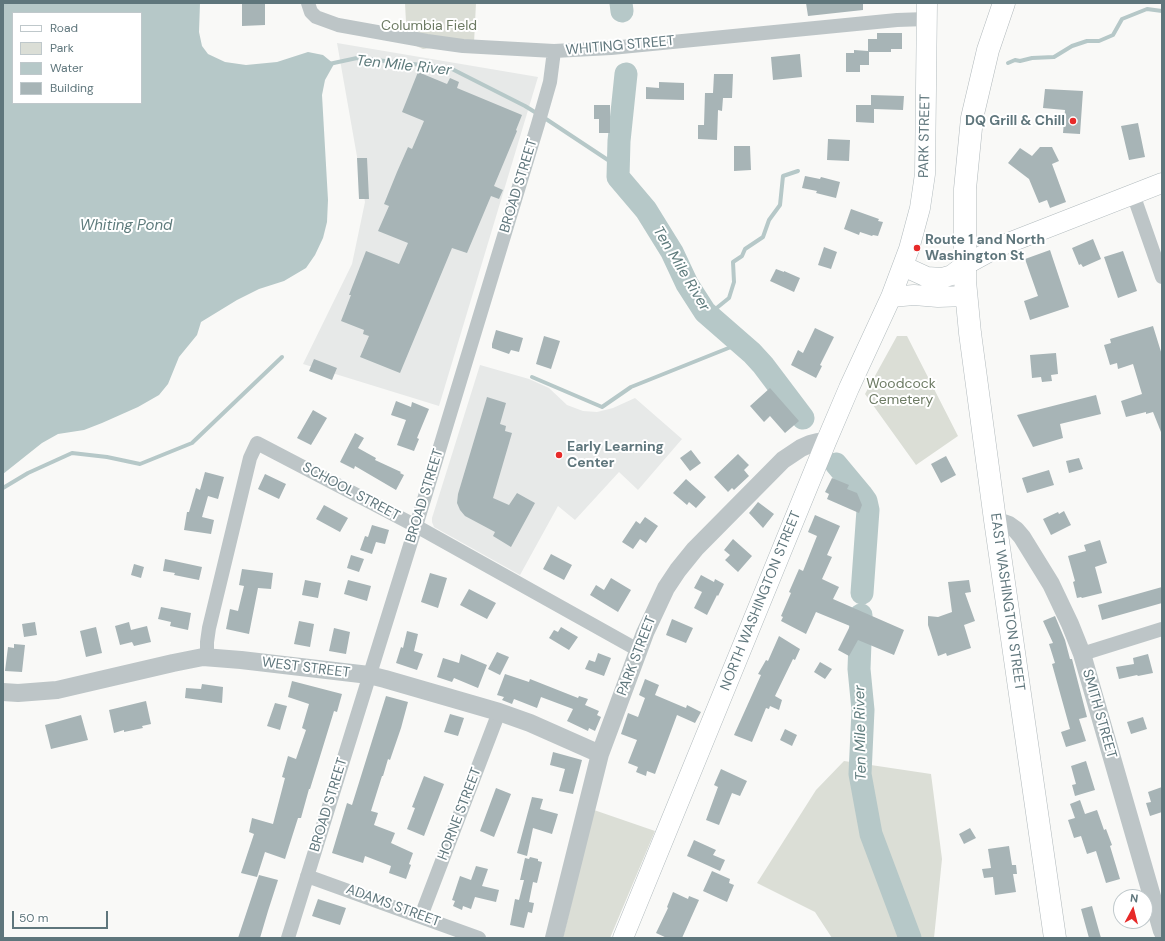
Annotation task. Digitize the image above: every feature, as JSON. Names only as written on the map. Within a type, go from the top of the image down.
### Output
[{"type":"main road","points":[[965,265],[966,189],[972,118],[988,50],[1004,3]]},
{"type":"main road","name":"PARK STREET","points":[[903,266],[915,229],[923,192],[926,154],[927,11]]},
{"type":"main road","points":[[903,266],[927,277],[942,278],[952,275],[965,265],[998,247],[1162,183]]},
{"type":"main road","name":"EAST WASHINGTON STREET","points":[[965,265],[966,296],[995,520],[1054,938]]},
{"type":"main road","name":"NORTH WASHINGTON STREET","points":[[623,938],[826,442],[891,297],[903,266]]},
{"type":"main road","points":[[891,297],[914,295],[938,297],[966,296]]},
{"type":"street","name":"WHITING STREET","points":[[308,3],[311,12],[316,17],[338,25],[463,46],[554,51],[611,48],[897,20],[927,11]]},
{"type":"street","name":"BROAD STREET","points":[[288,938],[416,526],[538,124],[552,71],[554,51]]},
{"type":"street","points":[[1133,194],[1162,277]]},
{"type":"street","name":"PARK STREET","points":[[554,938],[600,754],[638,650],[666,588],[695,549],[783,460],[810,444],[826,442]]},
{"type":"street","name":"SCHOOL STREET","points":[[207,658],[209,628],[250,458],[257,443],[416,526],[638,650]]},
{"type":"street","name":"SMITH STREET","points":[[995,520],[1009,525],[1022,537],[1060,600],[1082,654],[1162,931]]},
{"type":"street","points":[[1082,654],[1162,629]]},
{"type":"street","name":"WEST STREET","points":[[3,692],[18,693],[57,690],[173,663],[207,658],[241,660],[369,675],[499,712],[530,723],[600,754]]},
{"type":"street","name":"HORNE STREET","points":[[421,916],[499,712]]},
{"type":"street","name":"ADAMS STREET","points":[[307,876],[479,938]]},
{"type":"shaded area","points":[[337,43],[538,77],[439,406],[303,364],[352,264],[365,202]]},
{"type":"shaded area","name":"Early Learning Center","points":[[480,365],[529,379],[549,388],[567,405],[583,411],[597,412],[613,408],[635,398],[682,439],[638,490],[619,472],[575,520],[558,506],[520,575],[434,527],[432,522]]},
{"type":"green space","name":"Columbia Field","points":[[405,3],[476,3],[474,43],[423,49],[407,42]]},
{"type":"green space","name":"Woodcock Cemetery","points":[[897,336],[907,336],[958,436],[916,465],[865,394]]},
{"type":"green space","points":[[844,761],[931,774],[942,859],[934,938],[832,938],[815,912],[757,883],[816,790]]},
{"type":"green space","points":[[594,810],[655,831],[610,938],[563,938]]},
{"type":"water","name":"Whiting Pond","points":[[3,3],[200,3],[199,32],[202,46],[208,54],[225,62],[246,65],[277,62],[308,52],[323,55],[334,64],[325,80],[322,95],[328,200],[327,222],[323,238],[315,255],[306,268],[284,281],[259,289],[237,300],[201,322],[197,335],[179,357],[168,384],[159,395],[138,407],[102,423],[84,430],[58,434],[42,443],[3,474]]},
{"type":"building","points":[[265,3],[265,25],[242,26],[242,4]]},
{"type":"building","points":[[806,3],[863,3],[863,10],[808,16]]},
{"type":"building","points":[[877,33],[902,33],[902,49],[891,49],[891,52],[869,52],[869,65],[860,65],[860,72],[846,72],[846,53],[854,53],[854,50],[868,51],[868,39],[877,39]]},
{"type":"building","points":[[800,54],[802,77],[773,80],[771,57]]},
{"type":"building","points":[[418,72],[447,84],[450,78],[459,82],[457,88],[522,115],[516,130],[517,131],[494,186],[503,190],[499,199],[491,196],[467,253],[452,248],[400,373],[360,357],[369,336],[363,334],[364,330],[341,321],[351,295],[349,295],[366,251],[399,264],[408,243],[378,231],[389,206],[384,204],[397,172],[408,147],[412,149],[424,121],[402,112]]},
{"type":"building","points":[[714,74],[733,74],[732,98],[723,98],[722,111],[718,110],[717,140],[698,139],[698,125],[704,125],[705,93],[713,93]]},
{"type":"building","points":[[659,82],[684,83],[684,100],[646,99],[646,87],[659,88]]},
{"type":"building","name":"DQ Grill & Chill","points":[[1045,89],[1083,91],[1080,134],[1063,133],[1065,110],[1043,108]]},
{"type":"building","points":[[871,95],[904,96],[903,110],[874,109],[874,123],[856,122],[856,105],[871,105]]},
{"type":"building","points":[[594,105],[610,105],[610,133],[599,133],[599,119],[594,119]]},
{"type":"building","points":[[1138,123],[1145,157],[1129,160],[1121,126]]},
{"type":"building","points":[[828,139],[850,140],[849,161],[827,160]]},
{"type":"building","points":[[734,146],[750,146],[751,170],[734,171]]},
{"type":"building","points":[[1040,147],[1052,147],[1059,161],[1052,164],[1066,202],[1050,208],[1047,200],[1039,203],[1029,179],[1008,163],[1020,148],[1032,156]]},
{"type":"building","points":[[357,158],[367,158],[369,199],[359,199]]},
{"type":"building","points":[[805,176],[820,179],[821,177],[840,182],[836,198],[816,193],[817,191],[802,188]]},
{"type":"building","points":[[851,209],[879,219],[878,221],[883,222],[878,236],[872,236],[860,232],[859,235],[844,229]]},
{"type":"building","points":[[1093,239],[1101,259],[1083,267],[1081,264],[1079,265],[1072,248]]},
{"type":"building","points":[[824,247],[837,252],[831,269],[818,265]]},
{"type":"building","points":[[1050,250],[1069,307],[1030,320],[1024,301],[1038,296],[1025,259]]},
{"type":"building","points":[[1123,251],[1137,291],[1118,298],[1104,257]]},
{"type":"building","points":[[776,269],[800,278],[794,292],[770,281]]},
{"type":"building","points":[[1153,326],[1162,355],[1162,432],[1153,412],[1146,414],[1146,412],[1126,417],[1121,401],[1142,394],[1133,364],[1118,369],[1117,363],[1110,365],[1104,345],[1111,343],[1110,339]]},
{"type":"building","points":[[815,328],[834,337],[820,365],[822,366],[816,378],[791,365],[798,350],[803,353]]},
{"type":"building","points":[[496,330],[523,338],[519,352],[511,350],[509,354],[492,348]]},
{"type":"building","points":[[544,336],[560,341],[551,369],[536,364]]},
{"type":"building","points":[[1056,353],[1058,374],[1051,375],[1052,381],[1042,382],[1041,377],[1032,378],[1030,355]]},
{"type":"building","points":[[314,359],[337,368],[332,380],[309,371]]},
{"type":"building","points":[[770,388],[799,421],[785,433],[770,416],[764,422],[750,406]]},
{"type":"building","points":[[1096,395],[1101,414],[1060,424],[1063,438],[1033,447],[1017,415]]},
{"type":"building","points":[[487,397],[506,403],[500,424],[506,426],[505,431],[512,433],[493,498],[509,505],[517,493],[535,503],[511,547],[493,536],[495,532],[465,516],[457,503],[458,494]]},
{"type":"building","points":[[396,401],[411,407],[412,402],[429,409],[417,438],[419,439],[414,451],[397,445],[406,420],[391,415]]},
{"type":"building","points":[[313,410],[327,418],[311,445],[297,438]]},
{"type":"building","points":[[355,433],[364,438],[358,448],[376,458],[375,460],[401,472],[400,473],[404,475],[396,490],[355,466],[354,469],[340,462]]},
{"type":"building","points":[[691,450],[701,463],[690,471],[680,458]]},
{"type":"building","points":[[738,454],[749,465],[744,470],[749,476],[734,490],[732,488],[728,492],[714,477]]},
{"type":"building","points":[[946,456],[956,475],[941,483],[931,464]]},
{"type":"building","points":[[1079,458],[1083,469],[1069,473],[1066,461]]},
{"type":"building","points":[[1049,470],[1054,485],[1027,493],[1022,478]]},
{"type":"building","points":[[205,472],[224,477],[218,499],[208,496],[202,517],[214,520],[211,534],[184,530],[187,512],[189,512],[196,488],[200,490]]},
{"type":"building","points":[[265,474],[286,484],[279,499],[258,489]]},
{"type":"building","points":[[832,478],[849,485],[847,489],[857,493],[862,505],[859,513],[827,499],[829,494],[825,492]]},
{"type":"building","points":[[686,479],[706,497],[696,508],[689,502],[687,505],[673,493]]},
{"type":"building","points":[[758,502],[774,514],[763,528],[749,513]]},
{"type":"building","points":[[324,505],[348,518],[340,532],[316,519]]},
{"type":"building","points":[[1064,511],[1071,525],[1051,535],[1043,519],[1058,512],[1059,514]]},
{"type":"building","points":[[815,515],[840,526],[827,555],[832,557],[822,579],[839,587],[833,599],[904,630],[894,655],[858,640],[849,656],[838,650],[850,626],[816,612],[806,634],[781,621],[783,617],[781,616],[791,593],[789,592],[799,569],[803,571],[817,536],[808,532]]},
{"type":"building","points":[[645,517],[658,526],[646,543],[640,539],[633,549],[622,542],[636,521],[640,524]]},
{"type":"building","points":[[372,525],[389,530],[385,544],[376,542],[372,554],[360,550],[365,536],[368,537]]},
{"type":"building","points":[[733,539],[752,556],[738,572],[725,560],[730,555],[724,550]]},
{"type":"building","points":[[1100,540],[1107,563],[1095,567],[1102,593],[1077,598],[1073,582],[1075,581],[1068,556],[1086,551],[1084,545]]},
{"type":"building","points":[[551,554],[572,565],[564,580],[543,569]]},
{"type":"building","points":[[351,555],[364,559],[359,572],[347,568]]},
{"type":"building","points":[[165,559],[202,567],[199,580],[174,575],[175,573],[163,571]]},
{"type":"building","points":[[134,564],[144,567],[141,578],[131,575]]},
{"type":"building","points":[[242,569],[273,573],[271,589],[258,588],[249,634],[226,629],[230,609],[238,611],[244,586],[239,585]]},
{"type":"building","points":[[430,573],[447,578],[438,608],[421,602]]},
{"type":"building","points":[[701,575],[714,582],[715,579],[724,584],[707,615],[694,608],[702,592],[694,588]]},
{"type":"building","points":[[611,578],[631,590],[618,612],[590,595],[596,585],[604,590]]},
{"type":"building","points":[[305,580],[321,583],[318,598],[302,595]]},
{"type":"building","points":[[348,580],[371,586],[367,601],[344,594]]},
{"type":"building","points":[[969,580],[971,592],[965,593],[975,621],[964,625],[971,648],[947,656],[946,653],[938,656],[928,625],[928,616],[938,617],[952,612],[948,582]]},
{"type":"building","points":[[1162,587],[1162,603],[1102,620],[1098,605]]},
{"type":"building","points":[[469,589],[496,603],[487,619],[460,605]]},
{"type":"building","points":[[161,607],[191,613],[188,630],[170,626],[171,622],[158,619]]},
{"type":"building","points":[[1055,616],[1065,640],[1070,659],[1072,659],[1087,717],[1079,719],[1086,741],[1066,747],[1061,732],[1070,729],[1052,664],[1055,663],[1049,644],[1053,643],[1043,621]]},
{"type":"building","points":[[672,619],[693,628],[686,643],[666,635]]},
{"type":"building","points":[[299,621],[314,624],[310,647],[294,644]]},
{"type":"building","points":[[35,622],[37,635],[24,637],[22,624]]},
{"type":"building","points":[[129,622],[131,630],[147,626],[151,642],[134,646],[132,642],[120,645],[115,626]]},
{"type":"building","points":[[96,627],[102,653],[86,657],[80,631]]},
{"type":"building","points":[[561,627],[578,637],[569,650],[549,638],[554,630],[558,632]]},
{"type":"building","points":[[334,628],[350,632],[346,654],[329,651]]},
{"type":"building","points":[[407,631],[418,634],[414,651],[423,654],[417,670],[396,663],[401,647],[403,648]]},
{"type":"building","points":[[779,636],[800,649],[795,660],[793,659],[775,696],[782,700],[779,710],[770,706],[769,709],[766,708],[752,742],[734,735],[761,675],[758,674],[766,660],[768,661]]},
{"type":"building","points":[[14,644],[25,645],[22,672],[5,671],[8,647],[14,648]]},
{"type":"building","points":[[497,652],[509,657],[500,675],[488,669]]},
{"type":"building","points":[[598,653],[611,658],[604,676],[585,669],[589,660],[595,662]]},
{"type":"building","points":[[461,654],[487,665],[478,688],[454,678],[452,682],[437,677],[443,658],[459,663]]},
{"type":"building","points":[[1148,654],[1153,673],[1119,679],[1116,667],[1134,664],[1133,658]]},
{"type":"building","points":[[820,662],[832,669],[825,679],[814,672]]},
{"type":"building","points":[[505,674],[529,682],[530,679],[578,698],[579,696],[588,699],[585,705],[599,711],[597,715],[601,717],[595,731],[589,728],[588,731],[567,721],[573,709],[541,697],[537,708],[514,699],[512,704],[502,700],[504,697],[497,695]]},
{"type":"building","points":[[645,679],[659,685],[655,695],[686,708],[687,705],[701,712],[695,723],[677,715],[655,774],[647,771],[646,776],[636,772],[638,767],[628,763],[637,740],[621,734],[628,713],[638,717],[645,698],[639,695]]},
{"type":"building","points":[[292,681],[342,694],[337,712],[334,711],[301,818],[298,818],[285,859],[265,852],[257,877],[241,873],[254,834],[249,832],[252,818],[273,824],[285,778],[282,777],[288,756],[296,759],[306,730],[302,728],[309,704],[288,697]]},
{"type":"building","points":[[202,684],[223,687],[222,703],[185,698],[186,688],[201,689]]},
{"type":"building","points":[[386,696],[408,702],[401,728],[390,760],[388,759],[371,811],[378,813],[374,825],[395,833],[391,843],[413,853],[406,879],[389,873],[391,866],[365,856],[363,863],[332,853],[347,803],[352,805]]},
{"type":"building","points":[[146,701],[151,724],[142,726],[143,728],[124,732],[124,730],[114,733],[109,710]]},
{"type":"building","points":[[275,703],[287,706],[280,730],[267,726]]},
{"type":"building","points":[[450,714],[464,718],[458,736],[444,732]]},
{"type":"building","points":[[81,715],[88,740],[51,749],[45,725]]},
{"type":"building","points":[[1143,717],[1147,729],[1131,734],[1127,722]]},
{"type":"building","points":[[785,729],[797,735],[792,746],[780,740]]},
{"type":"building","points":[[553,752],[582,760],[573,794],[559,791],[565,769],[550,765]]},
{"type":"building","points":[[1086,761],[1095,790],[1075,796],[1072,785],[1076,784],[1071,766]]},
{"type":"building","points":[[721,769],[747,781],[740,796],[732,793],[719,825],[706,820],[718,787],[714,785]]},
{"type":"building","points":[[424,776],[444,784],[424,836],[407,829],[415,808],[412,807]]},
{"type":"building","points":[[1162,787],[1162,812],[1150,816],[1146,803],[1151,802],[1148,792]]},
{"type":"building","points":[[496,788],[511,794],[494,837],[480,831]]},
{"type":"building","points":[[532,797],[543,799],[540,809],[558,814],[552,834],[533,828],[527,856],[517,853]]},
{"type":"building","points":[[1080,800],[1085,814],[1097,810],[1104,830],[1106,829],[1112,845],[1110,846],[1120,879],[1106,883],[1096,851],[1087,854],[1081,836],[1074,838],[1068,820],[1075,818],[1070,804]]},
{"type":"building","points":[[970,828],[976,838],[964,844],[959,834]]},
{"type":"building","points":[[694,840],[716,850],[713,855],[725,860],[720,871],[687,856]]},
{"type":"building","points":[[1009,846],[1012,865],[1016,865],[1017,874],[1013,874],[1016,892],[995,895],[993,877],[984,878],[982,869],[991,868],[988,849]]},
{"type":"building","points":[[530,857],[538,859],[538,861],[542,862],[537,883],[533,882],[529,902],[534,903],[532,913],[528,912],[524,928],[510,925],[515,899],[519,900],[524,880],[520,880],[525,858],[529,859]]},
{"type":"building","points":[[476,866],[488,869],[482,886],[499,890],[496,902],[475,897],[471,909],[463,906],[462,910],[453,906],[455,901],[452,900],[460,876],[471,880]]},
{"type":"building","points":[[712,871],[730,879],[729,883],[734,885],[727,902],[703,891]]},
{"type":"building","points":[[259,875],[278,880],[260,938],[238,938]]},
{"type":"building","points":[[673,892],[688,899],[689,896],[699,900],[682,938],[667,938],[656,933],[668,908],[667,907]]},
{"type":"building","points":[[318,899],[346,908],[340,925],[312,916]]},
{"type":"building","points":[[1092,906],[1101,938],[1089,938],[1081,909]]},
{"type":"waterway","name":"Ten Mile River","points":[[621,3],[622,11]]},
{"type":"waterway","points":[[1008,63],[1015,60],[1020,61],[1032,58],[1054,57],[1072,46],[1087,41],[1099,41],[1113,35],[1122,19],[1147,9],[1162,11]]},
{"type":"waterway","name":"Ten Mile River","points":[[329,64],[357,58],[450,68],[538,114]]},
{"type":"waterway","name":"Ten Mile River","points":[[626,74],[619,141],[618,177],[646,210],[672,252],[687,284],[705,312],[752,353],[763,365],[803,418]]},
{"type":"waterway","name":"Ten Mile River","points":[[543,117],[617,166]]},
{"type":"waterway","points":[[708,315],[729,298],[734,282],[733,262],[742,256],[745,249],[763,237],[769,220],[780,205],[783,176],[798,171]]},
{"type":"waterway","points":[[532,377],[602,407],[631,387],[741,343]]},
{"type":"waterway","points":[[3,488],[28,473],[72,453],[107,457],[140,464],[192,443],[282,357]]},
{"type":"waterway","name":"Ten Mile River","points":[[836,464],[866,501],[868,510],[862,593]]},
{"type":"waterway","name":"Ten Mile River","points":[[861,615],[859,669],[863,710],[860,774],[871,834],[910,938]]},
{"type":"place","name":"DQ Grill & Chill","points":[[1073,121]]},
{"type":"place","name":"Route 1 and North Washington St","points":[[917,248]]},
{"type":"place","name":"Early Learning Center","points":[[559,455]]}]
